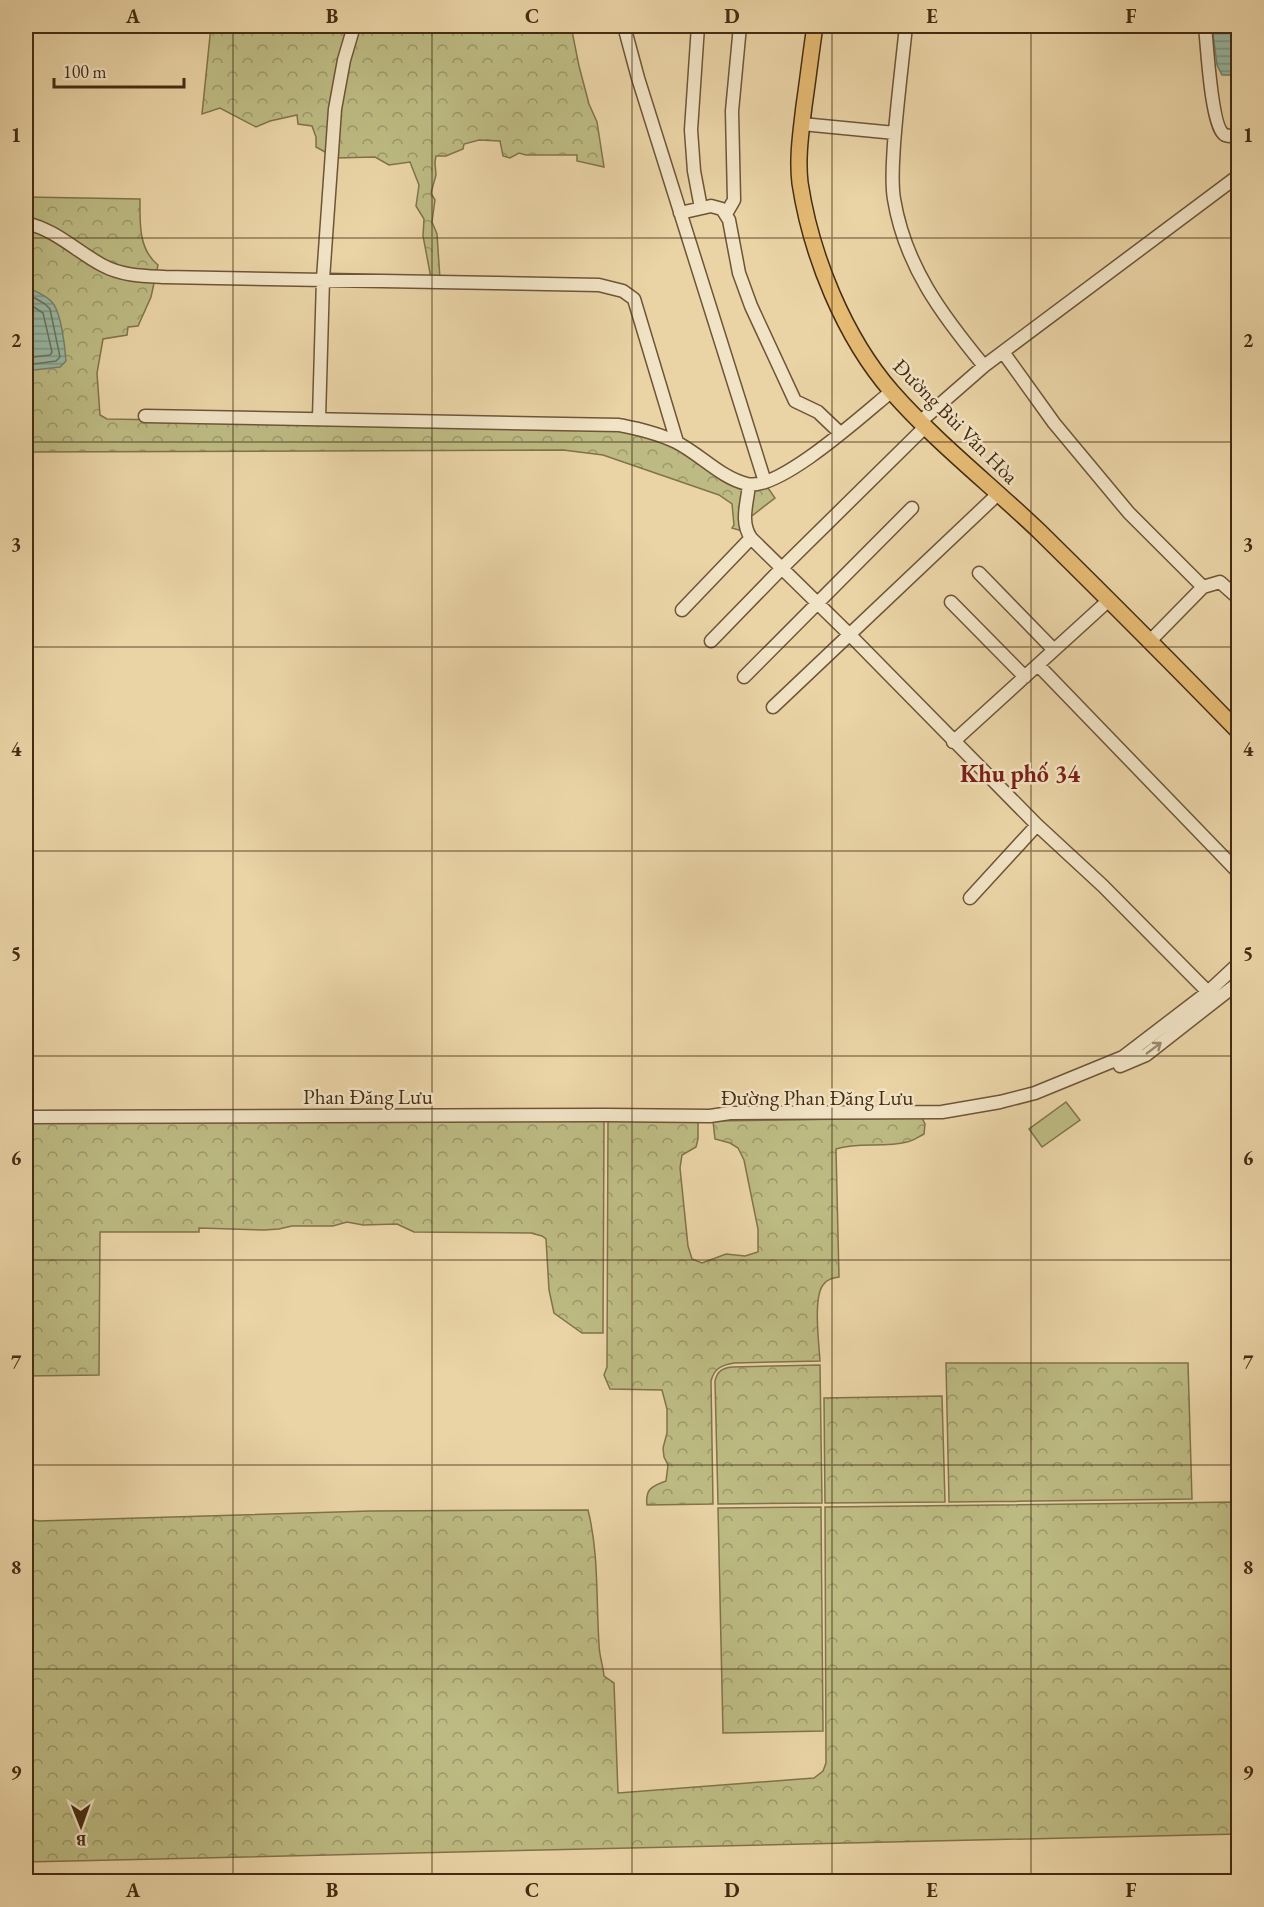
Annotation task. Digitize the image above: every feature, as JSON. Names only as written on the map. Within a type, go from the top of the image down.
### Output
[{"type":"main road","name":"Đường Bùi Văn Hòa","points":[[815,26],[799,152],[800,182],[821,263],[849,330],[892,392],[923,424],[999,493],[1110,600],[1239,731]]},
{"type":"street","points":[[319,418],[322,279],[335,109],[344,60],[354,26]]},
{"type":"street","points":[[624,26],[638,78],[765,482]]},
{"type":"street","points":[[698,26],[691,130],[694,171],[701,208]]},
{"type":"street","points":[[726,214],[734,200],[732,111],[740,26]]},
{"type":"street","points":[[906,26],[895,133],[894,198],[914,264],[929,293],[946,320],[984,366]]},
{"type":"street","points":[[1205,26],[1212,98],[1220,130],[1225,135],[1233,136],[1239,133]]},
{"type":"street","points":[[802,124],[895,133]]},
{"type":"street","points":[[711,641],[923,424],[984,366],[1238,178]]},
{"type":"street","points":[[680,213],[711,206],[723,209],[739,273],[751,306],[795,401],[818,412],[840,433]]},
{"type":"street","points":[[26,224],[39,226],[101,265],[117,272],[165,277],[599,285],[623,291],[634,299],[677,442]]},
{"type":"street","points":[[1003,352],[1054,423],[1129,513],[1203,587]]},
{"type":"street","points":[[145,416],[619,425],[657,434],[677,442],[735,480],[749,485],[765,482],[796,467],[892,392]]},
{"type":"street","points":[[749,485],[744,523],[745,530],[751,538],[850,635],[953,742],[1103,886],[1208,992]]},
{"type":"street","points":[[773,707],[999,493]]},
{"type":"street","points":[[744,677],[912,508]]},
{"type":"street","points":[[682,610],[751,538]]},
{"type":"street","points":[[979,573],[1054,650]]},
{"type":"street","points":[[1150,641],[1203,587],[1220,582],[1239,598]]},
{"type":"street","points":[[953,742],[1110,600]]},
{"type":"street","points":[[951,602],[1025,677]]},
{"type":"street","points":[[1038,665],[1239,872]]},
{"type":"street","points":[[970,898],[1037,825]]},
{"type":"street","name":"Đường Phan Đăng Lưu","points":[[710,1116],[723,1119],[879,1118],[995,1112],[1064,1090],[1106,1069],[1137,1048],[1208,992],[1239,964]]},
{"type":"street","name":"Đường Phan Đăng Lưu","points":[[1106,1069],[1146,1055],[1239,983]]},
{"type":"street","name":"Phan Đăng Lưu","points":[[26,1117],[710,1116]]},
{"type":"green space","points":[[211,26],[571,26],[589,104],[597,122],[604,167],[577,161],[577,155],[519,153],[510,158],[503,156],[500,141],[479,140],[464,144],[463,149],[446,156],[436,156],[436,175],[431,193],[435,200],[432,222],[437,234],[440,279],[431,278],[423,236],[424,219],[416,206],[419,185],[410,162],[389,165],[375,157],[336,158],[316,147],[316,137],[312,126],[298,124],[297,115],[270,121],[256,127],[220,108],[202,114]]},
{"type":"green space","points":[[26,197],[140,199],[140,226],[144,243],[151,259],[158,265],[151,297],[138,326],[128,327],[127,335],[103,339],[97,373],[100,415],[107,419],[619,428],[656,437],[733,482],[766,485],[775,498],[753,515],[741,520],[742,531],[732,528],[734,525],[732,504],[719,495],[603,455],[563,450],[26,452]]},
{"type":"green space","points":[[1066,1102],[1080,1120],[1042,1147],[1029,1129]]},
{"type":"green space","points":[[922,1118],[925,1124],[924,1134],[911,1141],[836,1149],[839,1277],[826,1281],[820,1291],[817,1321],[820,1361],[734,1363],[719,1368],[711,1381],[713,1504],[647,1505],[647,1495],[650,1489],[666,1481],[668,1465],[663,1448],[667,1433],[667,1409],[662,1390],[610,1389],[604,1375],[607,1367],[608,1120],[698,1121],[696,1147],[682,1155],[680,1168],[688,1246],[692,1259],[702,1263],[726,1254],[745,1256],[758,1252],[758,1229],[744,1160],[738,1148],[715,1139],[713,1121]]},
{"type":"green space","points":[[604,1120],[603,1333],[582,1333],[554,1313],[549,1290],[546,1239],[531,1233],[414,1232],[397,1224],[363,1225],[347,1222],[333,1226],[292,1226],[264,1230],[199,1228],[199,1232],[100,1232],[99,1375],[26,1376],[26,1122]]},
{"type":"green space","points":[[946,1363],[1188,1363],[1192,1499],[949,1502]]},
{"type":"green space","points":[[820,1365],[822,1503],[718,1504],[715,1381],[719,1372],[732,1367]]},
{"type":"green space","points":[[942,1396],[945,1502],[825,1503],[824,1398]]},
{"type":"green space","points":[[1238,1502],[1238,1834],[26,1862],[26,1519],[39,1521],[370,1511],[588,1510],[596,1560],[600,1652],[604,1676],[614,1683],[618,1793],[814,1778],[823,1771],[826,1763],[825,1507]]},
{"type":"green space","points":[[821,1507],[823,1731],[723,1733],[718,1508]]},
{"type":"water","points":[[1212,26],[1238,26],[1238,75],[1222,75],[1217,65]]},
{"type":"water","points":[[26,286],[51,301],[57,312],[62,329],[66,361],[60,367],[26,371]]},
{"type":"district","name":"Khu phố 34","points":[[1020,773]]}]
